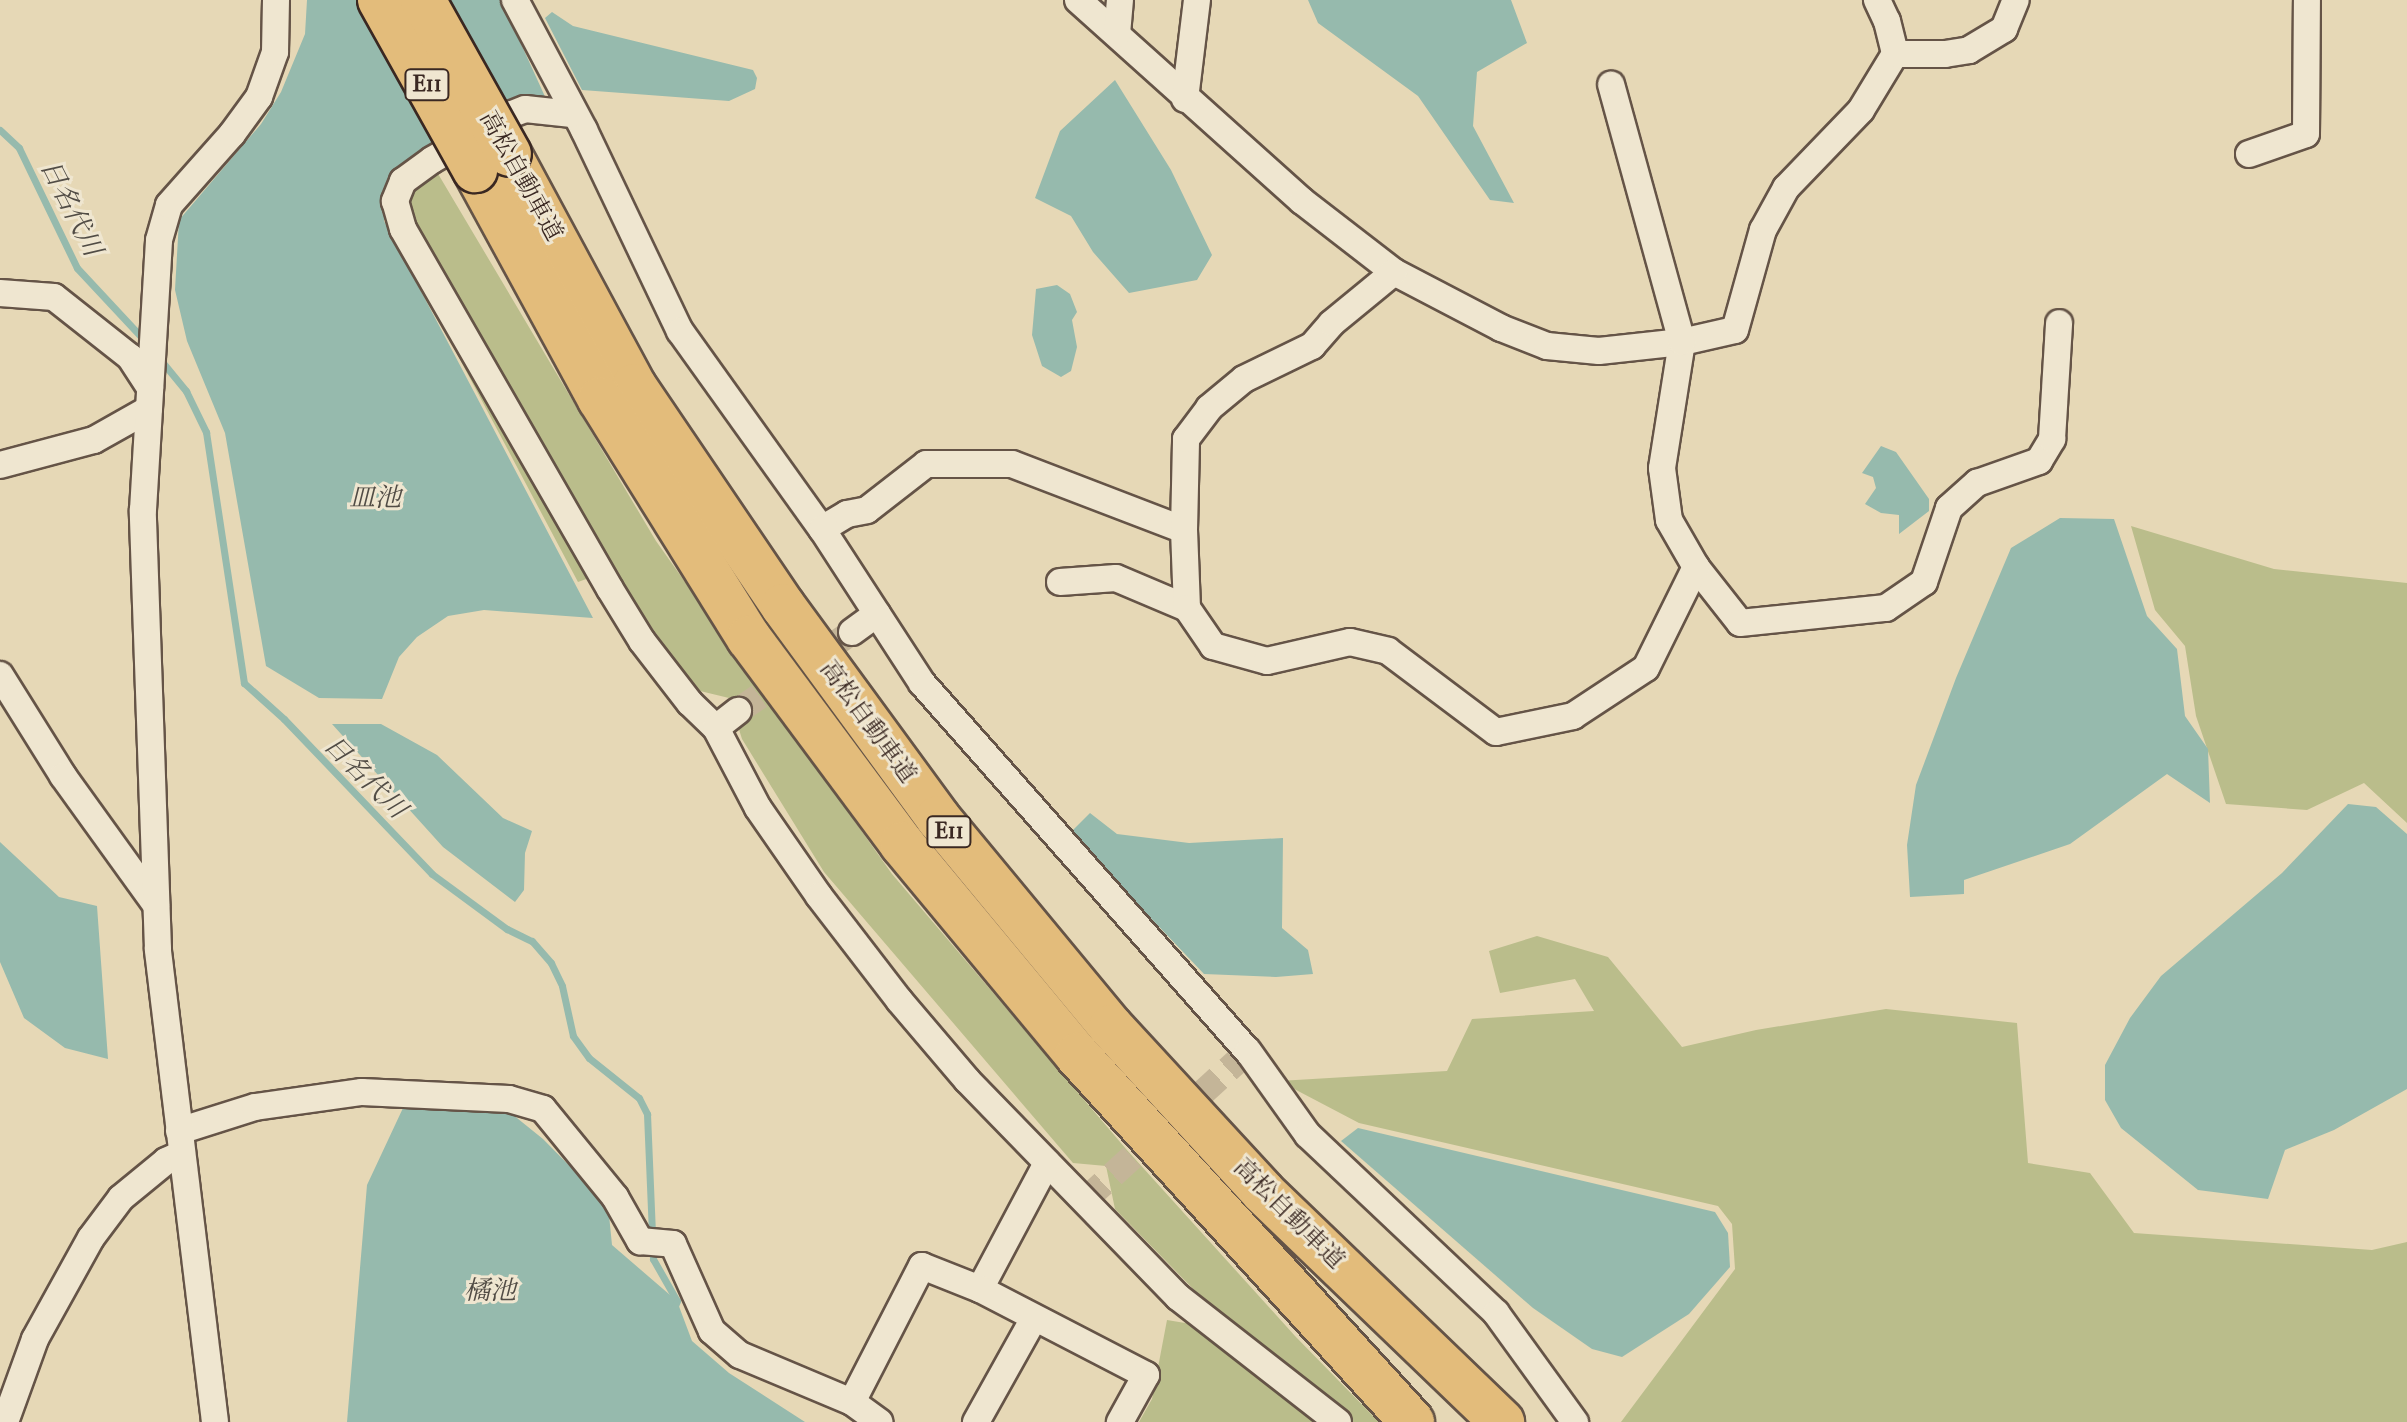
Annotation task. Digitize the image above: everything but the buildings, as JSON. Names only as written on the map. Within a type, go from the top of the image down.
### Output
[{"type":"highway","name":"高松自動車道","points":[[380,0],[492,162],[634,386],[783,606],[938,818],[1111,1027],[1263,1192],[1502,1422]]},
{"type":"highway","name":"高松自動車道","points":[[423,0],[492,162],[600,399],[740,624],[884,820],[1077,1055],[1412,1422]]},
{"type":"street","points":[[215,1422],[156,905],[143,510],[159,240],[169,205],[232,134],[259,97],[275,52],[276,0]]},
{"type":"street","points":[[515,0],[680,331],[822,529],[922,683],[1248,1051],[1308,1135],[1496,1313],[1575,1422]]},
{"type":"street","points":[[1078,0],[1302,201],[1394,272],[1501,328],[1547,346],[1599,351],[1682,342],[1735,330],[1763,230],[1786,188],[1861,110],[1895,54],[1887,21],[1877,0]]},
{"type":"street","points":[[1117,34],[1120,0]]},
{"type":"street","points":[[1185,99],[1197,0]]},
{"type":"street","points":[[1895,54],[1969,50],[2004,29],[2016,0]]},
{"type":"street","points":[[2249,154],[2306,134],[2307,0]]},
{"type":"street","points":[[1611,85],[1682,342],[1662,468],[1669,520],[1696,567],[1740,623],[1886,608],[1924,582],[1949,508],[1977,483],[2039,461],[2052,439],[2059,323]]},
{"type":"street","points":[[572,114],[525,109],[512,114],[432,160],[403,181],[395,201],[403,229],[610,589],[642,641],[690,703],[716,728],[758,808],[828,908],[948,1057],[1178,1297],[1338,1422]]},
{"type":"street","points":[[1394,272],[1332,323],[1312,346],[1244,379],[1209,408],[1186,439],[1184,530],[1187,608],[1213,646],[1267,661],[1350,642],[1388,651],[1496,732],[1573,716],[1646,668],[1696,567]]},
{"type":"street","points":[[0,293],[54,297],[130,357],[150,387]]},
{"type":"street","points":[[0,465],[94,440],[150,387]]},
{"type":"street","points":[[822,529],[847,514],[867,510],[926,464],[1012,464],[1184,530]]},
{"type":"street","points":[[1060,582],[1116,578],[1187,608]]},
{"type":"street","points":[[852,632],[877,614]]},
{"type":"street","points":[[0,675],[63,776],[156,905]]},
{"type":"street","points":[[716,728],[738,711]]},
{"type":"street","points":[[5,1422],[35,1339],[91,1238],[121,1198],[166,1161],[181,1143],[255,1107],[351,1093],[509,1099],[543,1109],[652,1242],[673,1244],[712,1331],[740,1355],[852,1402],[880,1422]]},
{"type":"street","points":[[980,1289],[1047,1163]]},
{"type":"street","points":[[852,1402],[922,1266],[980,1289],[1033,1320],[1146,1375],[1120,1422]]},
{"type":"street","points":[[976,1422],[1033,1320]]},
{"type":"green space","points":[[434,167],[656,541],[892,874],[1126,1149],[1295,1336],[1379,1422],[1139,1422],[1152,1399],[1167,1320],[1197,1325],[1207,1303],[1115,1209],[1106,1166],[1073,1163],[824,872],[742,739],[729,698],[696,690],[611,570],[578,582],[404,254],[406,192]]},
{"type":"green space","points":[[2131,526],[2274,569],[2407,583],[2407,823],[2364,783],[2307,810],[2226,804],[2196,716],[2185,646],[2155,610]]},
{"type":"green space","points":[[1537,936],[1608,957],[1682,1047],[1756,1030],[1886,1009],[2017,1023],[2028,1163],[2090,1173],[2134,1233],[2372,1250],[2407,1242],[2407,1422],[1621,1422],[1735,1269],[1732,1224],[1718,1206],[1359,1123],[1279,1081],[1447,1071],[1472,1019],[1594,1011],[1575,979],[1500,993],[1489,951]]},
{"type":"water","name":"皿池","points":[[307,0],[501,0],[547,101],[385,199],[384,221],[593,618],[484,610],[448,616],[417,637],[399,657],[382,699],[319,698],[266,666],[225,433],[187,341],[175,290],[179,220],[261,124],[281,92],[305,34]]},
{"type":"water","points":[[1308,0],[1511,0],[1527,43],[1477,72],[1473,126],[1514,203],[1490,200],[1418,96],[1318,23]]},
{"type":"water","points":[[552,12],[573,26],[753,70],[757,78],[755,89],[729,101],[582,90],[545,18]]},
{"type":"water","points":[[1115,80],[1171,170],[1212,255],[1197,280],[1129,293],[1093,252],[1071,216],[1035,198],[1060,131]]},
{"type":"water","points":[[1057,285],[1070,294],[1077,312],[1072,320],[1077,347],[1071,371],[1061,377],[1042,366],[1032,335],[1036,289]]},
{"type":"water","points":[[1881,446],[1896,452],[1929,499],[1929,511],[1899,534],[1899,515],[1881,513],[1865,504],[1876,488],[1873,477],[1862,473]]},
{"type":"water","points":[[2060,518],[2114,519],[2147,616],[2177,649],[2185,716],[2208,749],[2210,803],[2167,774],[2070,844],[1964,880],[1964,894],[1910,897],[1907,845],[1916,785],[1956,678],[2011,548]]},
{"type":"water","points":[[332,724],[381,724],[437,755],[503,818],[532,831],[525,853],[524,890],[515,902],[443,847]]},
{"type":"water","points":[[2348,804],[2376,807],[2407,834],[2407,1089],[2334,1130],[2285,1150],[2268,1199],[2198,1190],[2121,1128],[2105,1100],[2105,1065],[2130,1018],[2161,976],[2282,873]]},
{"type":"water","points":[[1090,813],[1117,834],[1189,843],[1283,838],[1282,928],[1308,950],[1313,974],[1276,977],[1204,974],[1070,833]]},
{"type":"water","points":[[0,842],[59,897],[97,906],[108,1059],[65,1048],[24,1018],[0,962]]},
{"type":"water","name":"橘池","points":[[403,1108],[512,1114],[543,1139],[608,1205],[612,1245],[677,1301],[692,1341],[729,1373],[805,1422],[347,1422],[367,1185]]},
{"type":"water","points":[[1358,1128],[1715,1212],[1728,1233],[1730,1267],[1689,1314],[1622,1357],[1592,1349],[1533,1308],[1341,1141]]},
{"type":"waterway","name":"日名代川","points":[[0,130],[19,148],[77,268],[146,342]]},
{"type":"waterway","name":"日名代川","points":[[159,358],[186,391],[206,432],[244,683],[284,719],[432,874],[507,929],[532,941],[551,963],[562,986],[573,1036],[589,1058],[639,1098],[647,1114],[653,1259],[677,1301],[674,1308]]},
{"type":"tunnel","points":[[738,711],[852,632]]},
{"type":"tunnel","points":[[1084,1201],[1248,1051]]}]
